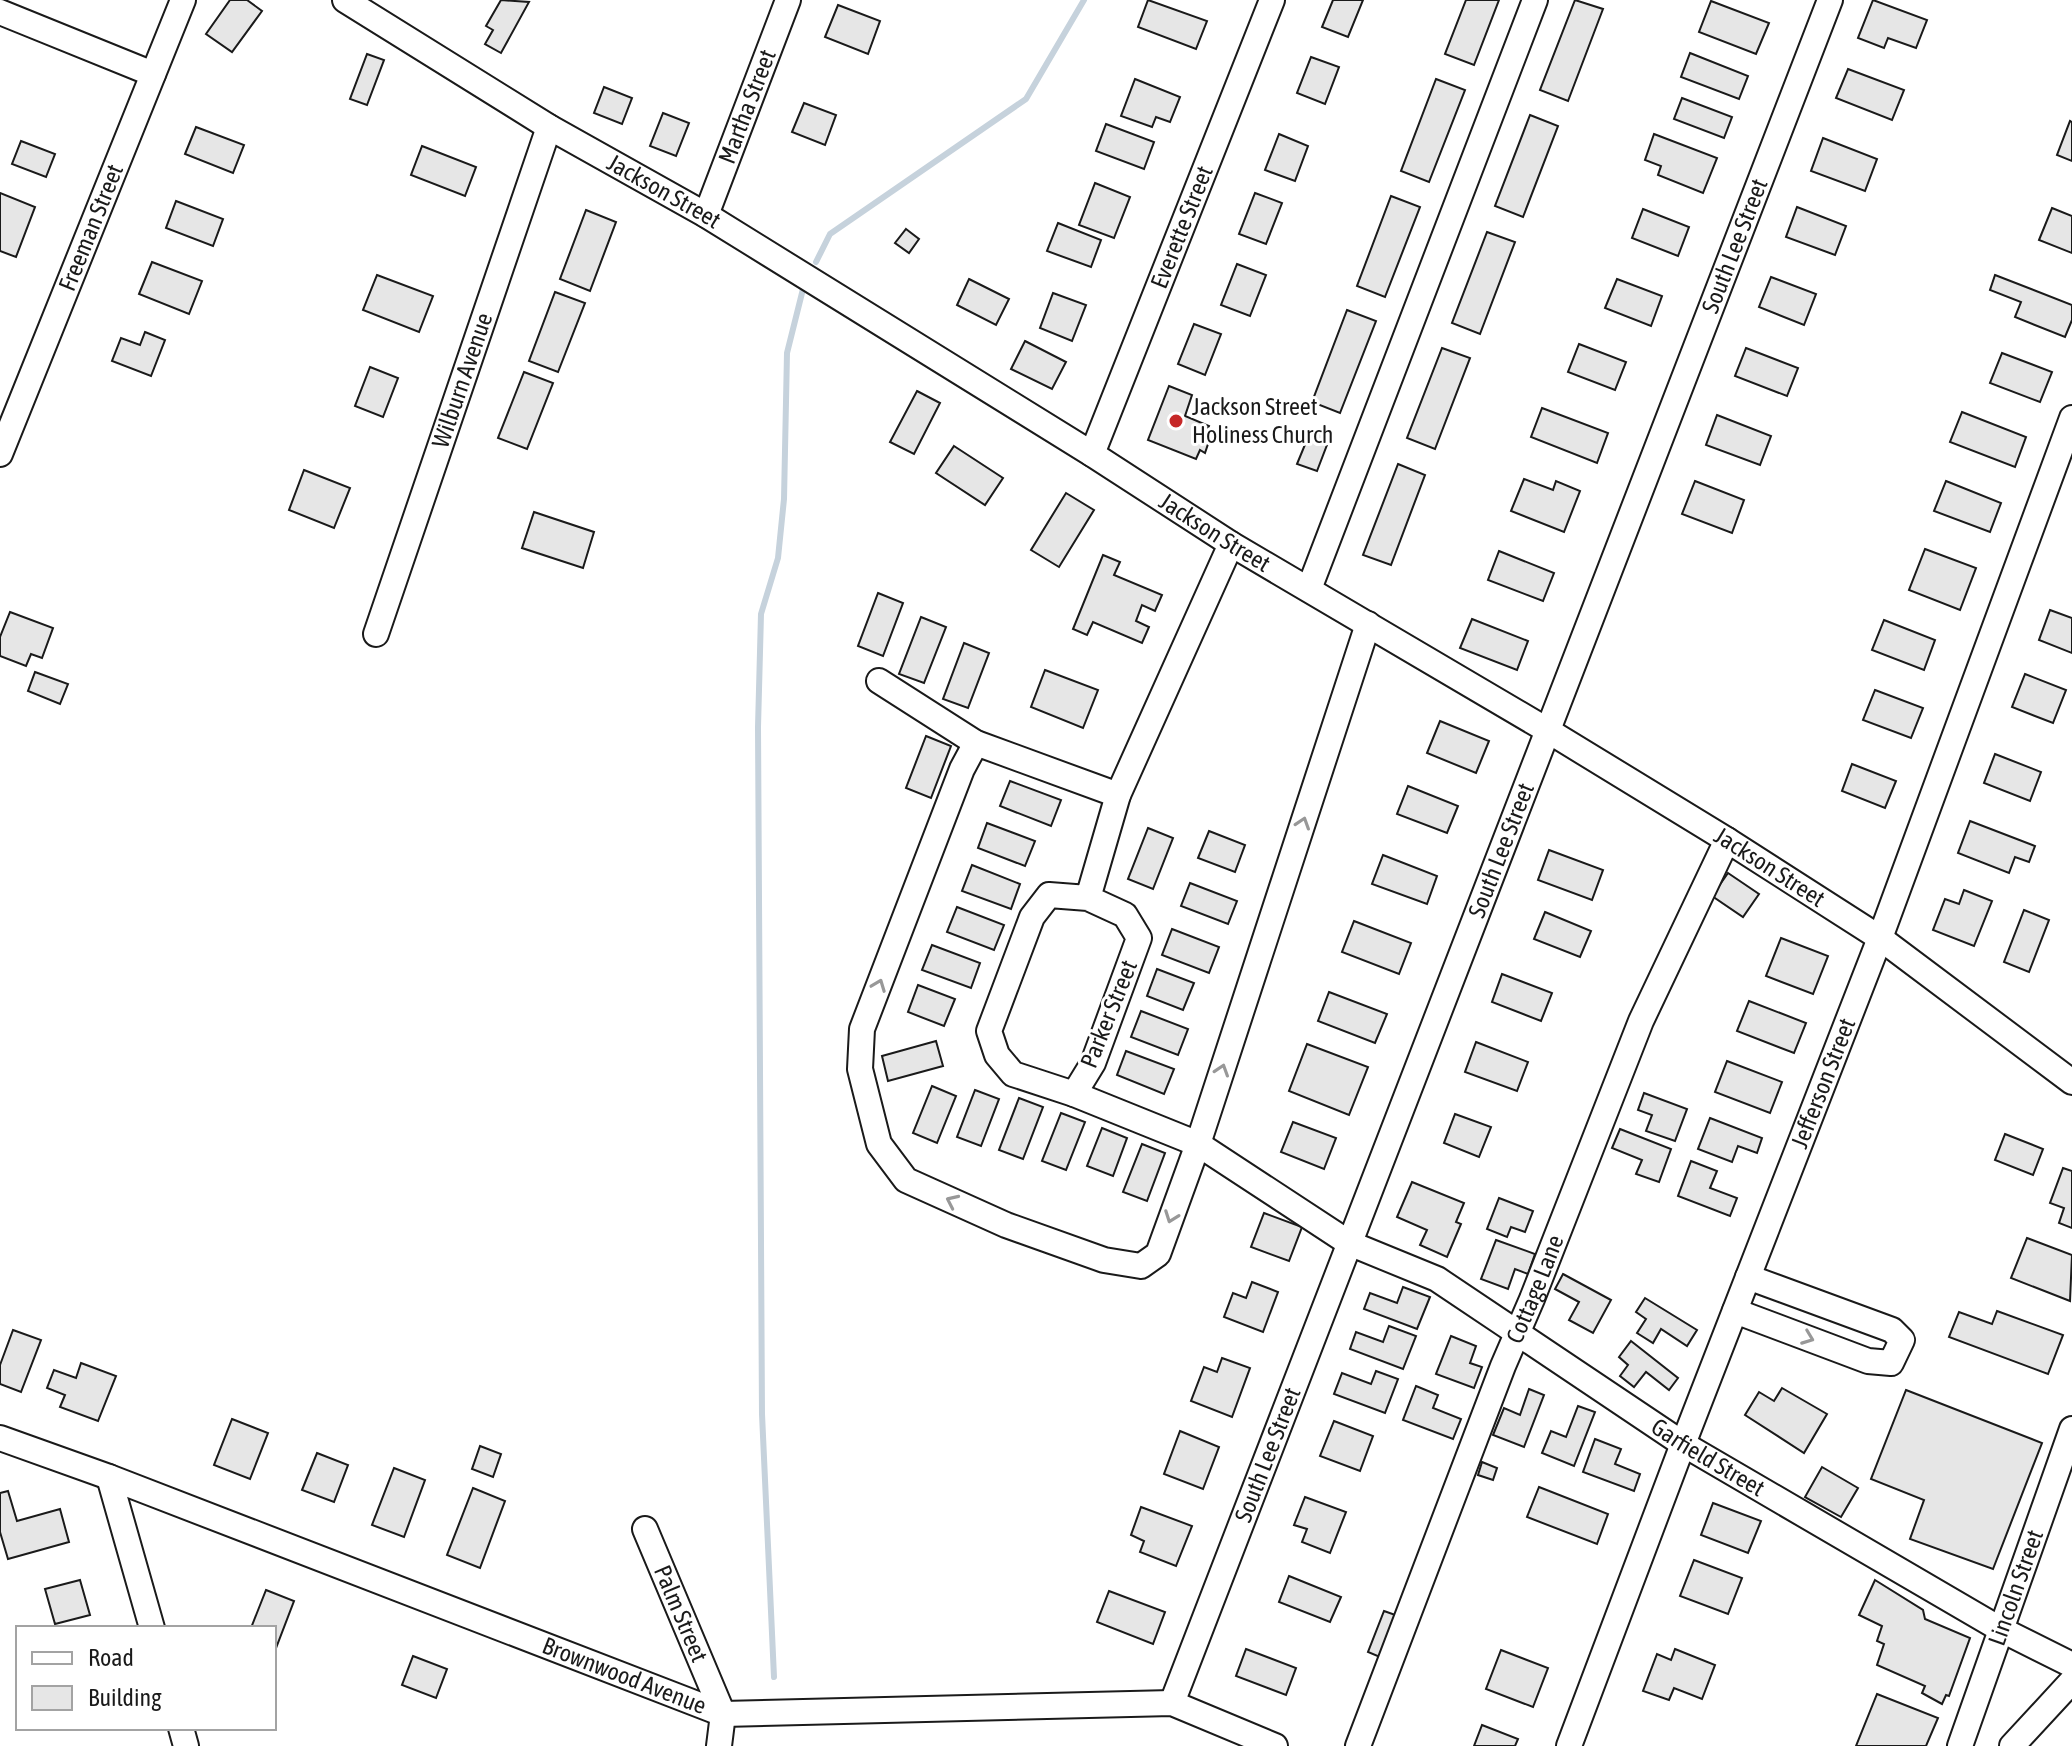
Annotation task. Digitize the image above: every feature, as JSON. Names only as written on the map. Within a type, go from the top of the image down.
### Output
[{"type":"street","name":"Freeman Street","points":[[0,454],[183,0]]},
{"type":"street","name":"Jackson Street","points":[[345,0],[549,127],[706,215],[1092,454],[1231,544],[1727,840],[1880,938],[2072,1082]]},
{"type":"street","name":"Martha Street","points":[[706,215],[788,0]]},
{"type":"street","name":"Everette Street","points":[[1092,454],[1272,0]]},
{"type":"street","points":[[1309,589],[1535,0]]},
{"type":"street","name":"South Lee Street","points":[[1172,1703],[1830,0]]},
{"type":"street","points":[[0,12],[153,74]]},
{"type":"street","name":"Wilburn Avenue","points":[[376,634],[549,127]]},
{"type":"street","name":"Jefferson Street","points":[[1569,1746],[1880,938],[2072,418]]},
{"type":"street","points":[[1088,898],[1118,795],[1231,544]]},
{"type":"street","points":[[976,743],[962,769],[862,1029],[860,1069],[879,1144],[906,1180],[1006,1225],[1104,1260],[1141,1266],[1158,1254],[1198,1144],[1368,624]]},
{"type":"street","points":[[879,681],[976,743],[1118,795]]},
{"type":"street","name":"Cottage Lane","points":[[1358,1746],[1517,1332],[1641,1021],[1727,840]]},
{"type":"street","name":"Parker Street","points":[[1049,895],[1088,898],[1125,915],[1139,938],[1093,1063],[1074,1094],[1013,1074],[997,1055],[989,1031],[1032,917],[1049,895]]},
{"type":"street","name":"Garfield Street","points":[[1074,1094],[1198,1144],[1349,1243],[1437,1279],[1683,1444],[2000,1629],[2072,1665]]},
{"type":"street","points":[[1735,1311],[1868,1361],[1891,1363],[1902,1340],[1892,1330],[1748,1277]]},
{"type":"street","name":"Lincoln Street","points":[[1960,1746],[2072,1429]]},
{"type":"street","name":"Brownwood Avenue","points":[[0,1438],[109,1477],[723,1714],[1172,1703],[1275,1746]]},
{"type":"street","points":[[109,1477],[151,1626]]},
{"type":"street","name":"Palm Street","points":[[645,1529],[723,1714],[719,1746]]},
{"type":"street","points":[[2012,1746],[2072,1681]]},
{"type":"building","points":[[230,0],[247,0],[262,11],[232,52],[206,34]]},
{"type":"building","points":[[501,0],[529,2],[501,53],[485,44],[493,30],[486,26]]},
{"type":"building","points":[[1148,0],[1207,21],[1196,49],[1138,27]]},
{"type":"building","points":[[1333,0],[1363,0],[1348,37],[1322,27]]},
{"type":"building","points":[[1466,0],[1499,0],[1474,65],[1445,54]]},
{"type":"building","points":[[1575,0],[1603,9],[1568,101],[1540,90]]},
{"type":"building","points":[[1873,0],[1927,20],[1916,48],[1888,38],[1884,48],[1858,38]]},
{"type":"building","points":[[1711,1],[1769,23],[1756,54],[1699,32]]},
{"type":"building","points":[[838,5],[880,21],[868,54],[825,37]]},
{"type":"building","points":[[1690,53],[1748,76],[1739,99],[1681,77]]},
{"type":"building","points":[[367,54],[384,60],[367,105],[350,99]]},
{"type":"building","points":[[1311,57],[1339,67],[1325,104],[1297,93]]},
{"type":"building","points":[[1848,69],[1904,90],[1892,120],[1836,98]]},
{"type":"building","points":[[1135,79],[1180,97],[1170,122],[1156,117],[1152,127],[1121,116]]},
{"type":"building","points":[[1436,79],[1465,90],[1429,182],[1401,171]]},
{"type":"building","points":[[604,87],[632,98],[622,124],[594,113]]},
{"type":"building","points":[[1682,98],[1732,117],[1724,138],[1674,119]]},
{"type":"building","points":[[804,103],[836,115],[825,145],[792,132]]},
{"type":"building","points":[[663,113],[689,123],[676,156],[650,146]]},
{"type":"building","points":[[1530,115],[1558,126],[1523,217],[1495,206]]},
{"type":"building","points":[[2072,122],[2072,161],[2057,155]]},
{"type":"building","points":[[1106,124],[1154,142],[1144,169],[1096,151]]},
{"type":"building","points":[[196,127],[244,145],[233,173],[185,154]]},
{"type":"building","points":[[1279,134],[1308,146],[1295,181],[1265,170]]},
{"type":"building","points":[[1654,134],[1717,158],[1703,193],[1658,175],[1661,166],[1645,160]]},
{"type":"building","points":[[1823,138],[1877,159],[1865,191],[1811,171]]},
{"type":"building","points":[[21,141],[55,154],[46,177],[12,164]]},
{"type":"building","points":[[422,146],[476,167],[465,196],[411,175]]},
{"type":"building","points":[[1095,183],[1130,197],[1114,238],[1079,225]]},
{"type":"building","points":[[0,193],[35,207],[16,257],[0,251]]},
{"type":"building","points":[[1255,193],[1282,203],[1266,244],[1239,234]]},
{"type":"building","points":[[1391,196],[1420,207],[1385,297],[1357,286]]},
{"type":"building","points":[[176,201],[223,219],[213,246],[166,228]]},
{"type":"building","points":[[1797,207],[1846,226],[1835,255],[1786,237]]},
{"type":"building","points":[[2052,208],[2072,216],[2072,253],[2039,240]]},
{"type":"building","points":[[1643,209],[1689,227],[1678,256],[1632,238]]},
{"type":"building","points":[[586,210],[616,222],[590,291],[560,279]]},
{"type":"building","points":[[1058,223],[1101,240],[1091,267],[1047,251]]},
{"type":"building","points":[[906,229],[919,239],[909,253],[895,243]]},
{"type":"building","points":[[1487,232],[1515,242],[1480,334],[1452,323]]},
{"type":"building","points":[[152,262],[202,281],[189,314],[139,294]]},
{"type":"building","points":[[1237,264],[1266,275],[1250,316],[1221,305]]},
{"type":"building","points":[[377,275],[433,296],[419,332],[363,310]]},
{"type":"building","points":[[1995,275],[2072,305],[2072,320],[2065,337],[2015,317],[2021,302],[1990,290]]},
{"type":"building","points":[[1771,277],[1816,294],[1804,325],[1759,307]]},
{"type":"building","points":[[969,279],[1009,299],[996,325],[957,305]]},
{"type":"building","points":[[1617,279],[1662,296],[1651,326],[1605,308]]},
{"type":"building","points":[[555,292],[585,303],[558,372],[529,361]]},
{"type":"building","points":[[1053,293],[1086,305],[1072,341],[1040,328]]},
{"type":"building","points":[[1347,310],[1376,321],[1340,413],[1312,402]]},
{"type":"building","points":[[1194,324],[1221,334],[1205,375],[1178,364]]},
{"type":"building","points":[[145,332],[165,340],[151,376],[112,361],[121,338],[140,345]]},
{"type":"building","points":[[1025,341],[1066,362],[1052,389],[1011,369]]},
{"type":"building","points":[[1579,344],[1626,362],[1615,390],[1568,372]]},
{"type":"building","points":[[1442,348],[1470,358],[1435,449],[1407,438]]},
{"type":"building","points":[[1746,348],[1798,368],[1787,396],[1735,376]]},
{"type":"building","points":[[2002,353],[2052,372],[2040,402],[1990,383]]},
{"type":"building","points":[[370,367],[398,378],[383,417],[355,406]]},
{"type":"building","points":[[524,372],[553,383],[527,449],[498,438]]},
{"type":"building","name":"Jackson Street Holiness Church","points":[[1169,386],[1192,395],[1185,416],[1209,426],[1205,436],[1210,438],[1205,453],[1200,450],[1196,459],[1148,440]]},
{"type":"building","points":[[917,391],[940,403],[914,454],[890,442]]},
{"type":"building","points":[[1542,408],[1608,433],[1597,463],[1531,437]]},
{"type":"building","points":[[1962,412],[2026,437],[2015,467],[1950,442]]},
{"type":"building","points":[[1717,415],[1771,436],[1760,465],[1706,445]]},
{"type":"building","points":[[1311,430],[1330,437],[1317,471],[1297,464]]},
{"type":"building","points":[[954,446],[1003,478],[985,505],[936,473]]},
{"type":"building","points":[[1398,464],[1425,475],[1391,565],[1363,555]]},
{"type":"building","points":[[304,470],[350,488],[334,528],[289,510]]},
{"type":"building","points":[[1524,479],[1553,490],[1556,481],[1580,491],[1564,532],[1511,511]]},
{"type":"building","points":[[1695,481],[1744,500],[1732,533],[1682,514]]},
{"type":"building","points":[[1946,481],[2001,503],[1990,532],[1934,511]]},
{"type":"building","points":[[1066,493],[1094,510],[1059,567],[1031,550]]},
{"type":"building","points":[[534,512],[594,532],[583,568],[522,548]]},
{"type":"building","points":[[1925,549],[1976,568],[1960,610],[1909,590]]},
{"type":"building","points":[[1499,551],[1554,573],[1543,601],[1488,580]]},
{"type":"building","points":[[1103,555],[1120,562],[1114,575],[1162,595],[1155,611],[1142,605],[1136,621],[1149,627],[1142,643],[1093,622],[1087,635],[1073,629]]},
{"type":"building","points":[[878,593],[903,603],[883,656],[858,646]]},
{"type":"building","points":[[2050,610],[2072,618],[2072,653],[2039,640]]},
{"type":"building","points":[[10,612],[53,628],[42,658],[31,654],[26,666],[0,656],[0,637]]},
{"type":"building","points":[[921,617],[946,627],[924,683],[899,674]]},
{"type":"building","points":[[1472,619],[1528,641],[1517,670],[1460,648]]},
{"type":"building","points":[[1884,620],[1935,640],[1924,670],[1872,650]]},
{"type":"building","points":[[964,643],[989,653],[968,708],[943,699]]},
{"type":"building","points":[[1045,670],[1098,690],[1083,728],[1031,707]]},
{"type":"building","points":[[35,672],[68,684],[60,704],[28,691]]},
{"type":"building","points":[[2025,674],[2066,690],[2053,723],[2012,707]]},
{"type":"building","points":[[1875,690],[1923,708],[1911,738],[1863,720]]},
{"type":"building","points":[[1440,721],[1489,741],[1476,773],[1427,753]]},
{"type":"building","points":[[926,736],[951,746],[931,798],[906,788]]},
{"type":"building","points":[[1995,754],[2041,772],[2030,801],[1984,783]]},
{"type":"building","points":[[1852,764],[1896,781],[1885,808],[1842,791]]},
{"type":"building","points":[[1010,781],[1061,800],[1051,826],[1000,806]]},
{"type":"building","points":[[1408,786],[1458,806],[1447,833],[1397,814]]},
{"type":"building","points":[[1970,821],[2035,846],[2029,862],[2015,857],[2009,873],[1958,853]]},
{"type":"building","points":[[987,823],[1035,841],[1025,866],[978,848]]},
{"type":"building","points":[[1148,828],[1173,838],[1153,889],[1128,879]]},
{"type":"building","points":[[1209,831],[1245,845],[1235,872],[1198,858]]},
{"type":"building","points":[[1549,850],[1603,870],[1592,900],[1538,880]]},
{"type":"building","points":[[1383,855],[1437,876],[1427,904],[1372,884]]},
{"type":"building","points":[[972,865],[1020,884],[1011,909],[962,891]]},
{"type":"building","points":[[1728,873],[1759,894],[1743,917],[1712,896]]},
{"type":"building","points":[[1190,883],[1237,901],[1228,924],[1181,906]]},
{"type":"building","points":[[1964,890],[1992,901],[1974,946],[1933,930],[1945,899],[1959,904]]},
{"type":"building","points":[[957,907],[1004,925],[994,950],[947,932]]},
{"type":"building","points":[[2024,910],[2049,920],[2029,972],[2004,962]]},
{"type":"building","points":[[1545,912],[1591,931],[1580,957],[1534,939]]},
{"type":"building","points":[[1354,921],[1411,943],[1399,974],[1342,952]]},
{"type":"building","points":[[1172,929],[1219,947],[1209,973],[1162,955]]},
{"type":"building","points":[[1781,938],[1828,956],[1813,994],[1766,976]]},
{"type":"building","points":[[932,945],[980,963],[971,988],[922,970]]},
{"type":"building","points":[[1157,969],[1194,983],[1183,1010],[1147,996]]},
{"type":"building","points":[[1502,974],[1552,993],[1541,1021],[1492,1002]]},
{"type":"building","points":[[918,985],[955,999],[944,1026],[908,1012]]},
{"type":"building","points":[[1329,992],[1387,1014],[1375,1043],[1318,1021]]},
{"type":"building","points":[[1749,1001],[1806,1023],[1794,1053],[1737,1031]]},
{"type":"building","points":[[1141,1011],[1188,1029],[1178,1055],[1131,1037]]},
{"type":"building","points":[[936,1041],[943,1066],[888,1081],[882,1056]]},
{"type":"building","points":[[1476,1042],[1528,1062],[1517,1091],[1465,1072]]},
{"type":"building","points":[[1307,1044],[1368,1067],[1349,1115],[1289,1091]]},
{"type":"building","points":[[1126,1051],[1174,1069],[1164,1094],[1117,1075]]},
{"type":"building","points":[[1727,1061],[1782,1082],[1770,1113],[1715,1092]]},
{"type":"building","points":[[932,1086],[956,1096],[937,1143],[913,1133]]},
{"type":"building","points":[[975,1090],[999,1099],[981,1146],[957,1137]]},
{"type":"building","points":[[1644,1093],[1687,1109],[1675,1141],[1646,1131],[1652,1115],[1638,1110]]},
{"type":"building","points":[[1019,1098],[1043,1107],[1023,1159],[999,1150]]},
{"type":"building","points":[[1061,1113],[1085,1122],[1066,1170],[1042,1161]]},
{"type":"building","points":[[1455,1114],[1491,1127],[1479,1157],[1444,1143]]},
{"type":"building","points":[[1710,1118],[1762,1138],[1757,1153],[1738,1146],[1732,1162],[1698,1149]]},
{"type":"building","points":[[1293,1122],[1336,1138],[1324,1169],[1281,1152]]},
{"type":"building","points":[[1102,1128],[1127,1138],[1113,1176],[1087,1166]]},
{"type":"building","points":[[1620,1129],[1671,1149],[1659,1182],[1636,1174],[1642,1160],[1612,1148]]},
{"type":"building","points":[[2005,1134],[2043,1149],[2033,1175],[1995,1160]]},
{"type":"building","points":[[1142,1144],[1165,1153],[1147,1201],[1123,1192]]},
{"type":"building","points":[[1691,1161],[1717,1171],[1710,1188],[1737,1198],[1730,1216],[1678,1196]]},
{"type":"building","points":[[2063,1168],[2072,1171],[2072,1228],[2059,1223],[2064,1208],[2050,1203]]},
{"type":"building","points":[[1412,1182],[1464,1203],[1456,1222],[1461,1224],[1447,1257],[1420,1245],[1427,1230],[1397,1217]]},
{"type":"building","points":[[1499,1198],[1533,1211],[1525,1232],[1511,1227],[1507,1237],[1487,1229]]},
{"type":"building","points":[[1264,1213],[1302,1227],[1289,1261],[1251,1247]]},
{"type":"building","points":[[2027,1238],[2072,1255],[2070,1301],[2011,1278]]},
{"type":"building","points":[[1496,1240],[1535,1254],[1528,1274],[1515,1269],[1508,1289],[1481,1279]]},
{"type":"building","points":[[1563,1274],[1611,1300],[1593,1333],[1569,1320],[1579,1302],[1555,1289]]},
{"type":"building","points":[[1252,1282],[1278,1292],[1263,1332],[1224,1317],[1233,1293],[1246,1298]]},
{"type":"building","points":[[1403,1287],[1430,1297],[1417,1329],[1364,1309],[1370,1293],[1397,1303]]},
{"type":"building","points":[[1645,1298],[1697,1330],[1687,1346],[1661,1329],[1653,1343],[1637,1333],[1646,1319],[1636,1312]]},
{"type":"building","points":[[1997,1311],[2063,1335],[2048,1374],[1949,1337],[1959,1312],[1992,1324]]},
{"type":"building","points":[[1389,1326],[1416,1336],[1403,1369],[1350,1349],[1356,1332],[1383,1342]]},
{"type":"building","points":[[13,1330],[41,1340],[21,1392],[0,1384],[0,1365]]},
{"type":"building","points":[[1451,1336],[1476,1346],[1470,1363],[1482,1367],[1474,1388],[1436,1374]]},
{"type":"building","points":[[1631,1341],[1678,1378],[1669,1390],[1646,1372],[1634,1387],[1620,1376],[1628,1365],[1619,1357]]},
{"type":"building","points":[[1222,1358],[1250,1368],[1232,1417],[1191,1401],[1204,1367],[1217,1372]]},
{"type":"building","points":[[81,1363],[116,1376],[98,1421],[60,1407],[65,1395],[47,1388],[54,1370],[76,1378]]},
{"type":"building","points":[[1376,1371],[1398,1379],[1385,1413],[1334,1394],[1342,1373],[1371,1384]]},
{"type":"building","points":[[1416,1386],[1438,1395],[1433,1408],[1461,1419],[1453,1439],[1403,1420]]},
{"type":"building","points":[[1782,1388],[1827,1414],[1804,1453],[1745,1415],[1759,1392],[1774,1401]]},
{"type":"building","points":[[1529,1389],[1544,1395],[1524,1447],[1493,1435],[1504,1408],[1520,1415]]},
{"type":"building","points":[[1906,1390],[2042,1443],[1993,1569],[1910,1539],[1924,1500],[1871,1479]]},
{"type":"building","points":[[1578,1406],[1595,1412],[1574,1466],[1542,1453],[1551,1431],[1566,1437]]},
{"type":"building","points":[[232,1419],[268,1433],[250,1479],[214,1465]]},
{"type":"building","points":[[1334,1421],[1373,1436],[1360,1471],[1320,1456]]},
{"type":"building","points":[[1180,1431],[1219,1447],[1203,1489],[1164,1474]]},
{"type":"building","points":[[1595,1439],[1621,1449],[1615,1464],[1640,1474],[1634,1491],[1583,1472]]},
{"type":"building","points":[[480,1446],[501,1454],[493,1477],[472,1469]]},
{"type":"building","points":[[317,1453],[348,1465],[334,1502],[302,1490]]},
{"type":"building","points":[[1482,1462],[1497,1468],[1493,1480],[1478,1475]]},
{"type":"building","points":[[1822,1467],[1858,1488],[1841,1517],[1805,1497]]},
{"type":"building","points":[[394,1468],[425,1480],[404,1537],[372,1525]]},
{"type":"building","points":[[1539,1487],[1608,1514],[1597,1544],[1527,1517]]},
{"type":"building","points":[[473,1488],[505,1501],[480,1568],[447,1555]]},
{"type":"building","points":[[8,1491],[17,1521],[60,1509],[69,1542],[8,1559],[0,1532],[0,1493]]},
{"type":"building","points":[[1305,1497],[1346,1512],[1330,1553],[1302,1542],[1307,1529],[1294,1525]]},
{"type":"building","points":[[1713,1503],[1761,1521],[1748,1553],[1701,1535]]},
{"type":"building","points":[[1141,1507],[1192,1526],[1176,1566],[1140,1552],[1144,1541],[1131,1535]]},
{"type":"building","points":[[1694,1560],[1742,1578],[1728,1614],[1680,1596]]},
{"type":"building","points":[[1289,1576],[1341,1597],[1330,1622],[1279,1602]]},
{"type":"building","points":[[80,1580],[90,1615],[55,1624],[45,1589]]},
{"type":"building","points":[[1875,1580],[1923,1610],[1925,1619],[1970,1638],[1949,1696],[1946,1695],[1942,1704],[1922,1693],[1925,1686],[1877,1665],[1884,1644],[1877,1641],[1882,1626],[1859,1615]]},
{"type":"building","points":[[266,1590],[294,1601],[276,1648],[276,1626],[252,1626]]},
{"type":"building","points":[[1109,1591],[1165,1612],[1153,1644],[1097,1622]]},
{"type":"building","points":[[1384,1611],[1404,1618],[1387,1660],[1368,1652]]},
{"type":"building","points":[[1246,1649],[1296,1668],[1286,1695],[1236,1676]]},
{"type":"building","points":[[1675,1649],[1715,1665],[1702,1699],[1674,1688],[1669,1700],[1643,1691],[1657,1654],[1671,1660]]},
{"type":"building","points":[[1501,1650],[1548,1668],[1533,1707],[1486,1689]]},
{"type":"building","points":[[413,1656],[447,1669],[436,1698],[402,1685]]},
{"type":"building","points":[[1877,1694],[1938,1718],[1926,1746],[1856,1746]]},
{"type":"building","points":[[1482,1725],[1518,1739],[1515,1746],[1474,1746]]},
{"type":"waterway","points":[[816,262],[830,234],[1026,99],[1084,0]]},
{"type":"waterway","points":[[774,1677],[762,1414],[758,727],[761,614],[778,558],[784,499],[787,353],[803,289]]},
{"type":"place","name":"Jackson Street Holiness Church","points":[[1176,421]]}]
